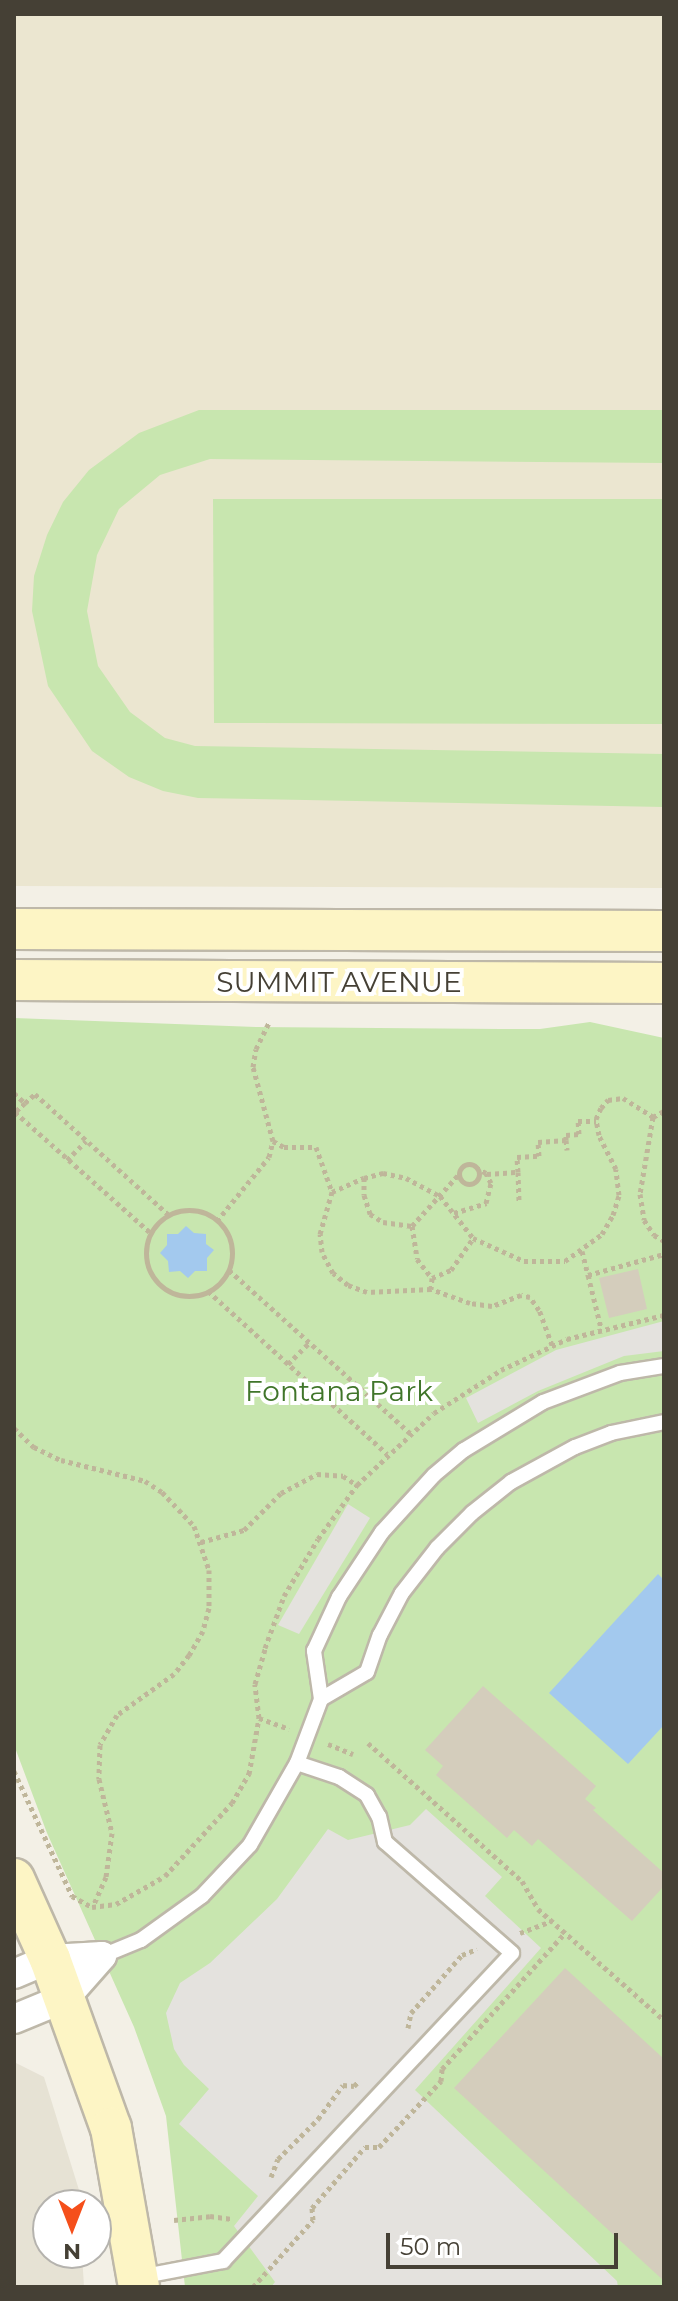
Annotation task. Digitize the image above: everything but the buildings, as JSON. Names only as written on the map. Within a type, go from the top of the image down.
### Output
[{"type":"main road","name":"SUMMIT AVENUE","points":[[14,929],[664,931]]},
{"type":"main road","name":"SUMMIT AVENUE","points":[[14,980],[664,983]]},
{"type":"main road","points":[[14,1879],[50,1959],[111,2128],[138,2282]]},
{"type":"street","points":[[14,1974],[50,1959],[102,1956]]},
{"type":"street","points":[[14,2019],[65,1998],[102,1956]]},
{"type":"lane","points":[[102,1956],[141,1940],[202,1896],[250,1845],[297,1763],[321,1699],[314,1651],[339,1597],[382,1532],[434,1475],[464,1450],[543,1402],[620,1373],[664,1366]]},
{"type":"lane","points":[[321,1699],[367,1672],[380,1635],[402,1593],[437,1548],[472,1513],[511,1482],[575,1447],[611,1433],[664,1422]]},
{"type":"lane","points":[[138,2282],[223,2261],[512,1953],[385,1842],[379,1817],[367,1795],[339,1777],[297,1763]]},
{"type":"path","points":[[217,1221],[269,1157],[273,1141],[253,1067],[256,1049],[269,1022]]},
{"type":"path","points":[[14,1093],[25,1103]]},
{"type":"path","points":[[151,1233],[15,1112],[35,1094],[168,1214]]},
{"type":"path","points":[[332,1192],[383,1173],[406,1178],[440,1196],[473,1238],[524,1261],[565,1261],[602,1234],[613,1215],[619,1195],[616,1169],[599,1135],[596,1121],[608,1100],[623,1098],[653,1117]]},
{"type":"path","points":[[653,1117],[664,1111]]},
{"type":"path","points":[[653,1117],[640,1194],[644,1220],[654,1235],[664,1241]]},
{"type":"path","points":[[567,1150],[566,1135],[579,1134],[578,1121],[596,1121]]},
{"type":"path","points":[[519,1203],[517,1157],[539,1156],[538,1142],[566,1140]]},
{"type":"path","points":[[67,1160],[86,1141]]},
{"type":"path","points":[[273,1141],[284,1147],[316,1147],[332,1192],[320,1234],[322,1252],[333,1273],[348,1285],[367,1292],[431,1289],[470,1303],[492,1306],[521,1295],[530,1297],[539,1310],[552,1345]]},
{"type":"path","points":[[412,1226],[468,1165],[487,1174],[518,1172]]},
{"type":"path","points":[[460,1173],[463,1182],[473,1184],[479,1176],[477,1168]]},
{"type":"path","points":[[453,1213],[486,1203],[491,1191],[487,1174]]},
{"type":"path","points":[[364,1178],[364,1195],[370,1214],[383,1222],[412,1226]]},
{"type":"path","points":[[195,1210],[217,1221],[231,1241],[229,1270],[220,1284],[208,1291],[187,1296],[175,1293],[155,1280],[146,1257],[151,1233],[168,1214],[195,1210]]},
{"type":"path","points":[[412,1226],[417,1259],[432,1278],[431,1289]]},
{"type":"path","points":[[432,1278],[444,1276],[451,1270],[473,1238]]},
{"type":"path","points":[[582,1251],[601,1328]]},
{"type":"path","points":[[588,1275],[652,1261],[664,1254]]},
{"type":"path","points":[[229,1270],[410,1433]]},
{"type":"path","points":[[208,1291],[387,1454]]},
{"type":"path","points":[[14,1771],[67,1890],[92,1907],[116,1904],[165,1876],[232,1803],[249,1774],[259,1718],[255,1684],[284,1596],[318,1539],[357,1485],[410,1433],[471,1388],[552,1345],[601,1328],[664,1315]]},
{"type":"path","points":[[288,1364],[309,1343]]},
{"type":"path","points":[[14,1428],[34,1447],[61,1460],[145,1481],[180,1509],[201,1542],[210,1589],[203,1631],[174,1674],[117,1715],[106,1729],[100,1745],[99,1779],[112,1833],[106,1877],[92,1907]]},
{"type":"path","points":[[201,1542],[244,1530],[281,1493],[317,1474],[343,1476],[357,1485]]},
{"type":"path","points":[[368,1743],[522,1881],[538,1909],[664,2020]]},
{"type":"path","points":[[401,2035],[411,2025],[411,2013],[462,1955],[552,1921]]},
{"type":"path","points":[[253,2287],[313,2220],[312,2208],[365,2147],[379,2147],[441,2081],[442,2069],[565,1933]]},
{"type":"path","points":[[261,2188],[271,2177],[278,2159],[318,2119],[343,2085],[354,2086],[364,2075]]},
{"type":"path","points":[[174,2220],[210,2216],[231,2220],[241,2209]]},
{"type":"shaded area","points":[[14,14],[664,14],[664,888],[14,886]]},
{"type":"shaded area","points":[[664,1321],[664,1351],[624,1356],[538,1391],[478,1423],[466,1398],[556,1350]]},
{"type":"shaded area","points":[[348,1504],[370,1518],[299,1634],[278,1625]]},
{"type":"shaded area","points":[[426,1809],[502,1877],[485,1896],[541,1948],[415,2090],[617,2281],[618,2287],[271,2287],[275,2282],[234,2226],[258,2196],[179,2124],[209,2089],[184,2065],[174,2049],[166,2013],[180,1983],[210,1963],[277,1899],[328,1829],[348,1840],[410,1825]]},
{"type":"shaded area","points":[[14,2062],[44,2077],[79,2189],[32,2189],[32,2269],[83,2269],[84,2287],[14,2287]]},
{"type":"green space","points":[[199,410],[664,410],[664,463],[210,459],[160,475],[119,509],[97,555],[87,611],[98,666],[130,712],[165,738],[195,746],[664,754],[664,807],[198,798],[163,791],[129,777],[92,751],[48,686],[32,611],[34,576],[47,535],[63,502],[89,470],[139,433]]},
{"type":"green space","points":[[213,499],[664,499],[664,724],[214,723]]},
{"type":"green space","name":"Fontana Park","points":[[14,1018],[256,1027],[501,1029],[540,1029],[590,1022],[664,1038],[664,2287],[185,2287],[166,2116],[134,2027],[47,1833],[14,1745]]},
{"type":"water","points":[[186,1226],[194,1233],[206,1234],[206,1244],[214,1250],[207,1258],[207,1271],[195,1271],[188,1278],[180,1271],[169,1272],[168,1261],[160,1253],[167,1245],[167,1234],[178,1234]]},
{"type":"water","points":[[658,1574],[664,1580],[664,1725],[628,1764],[549,1693]]}]
